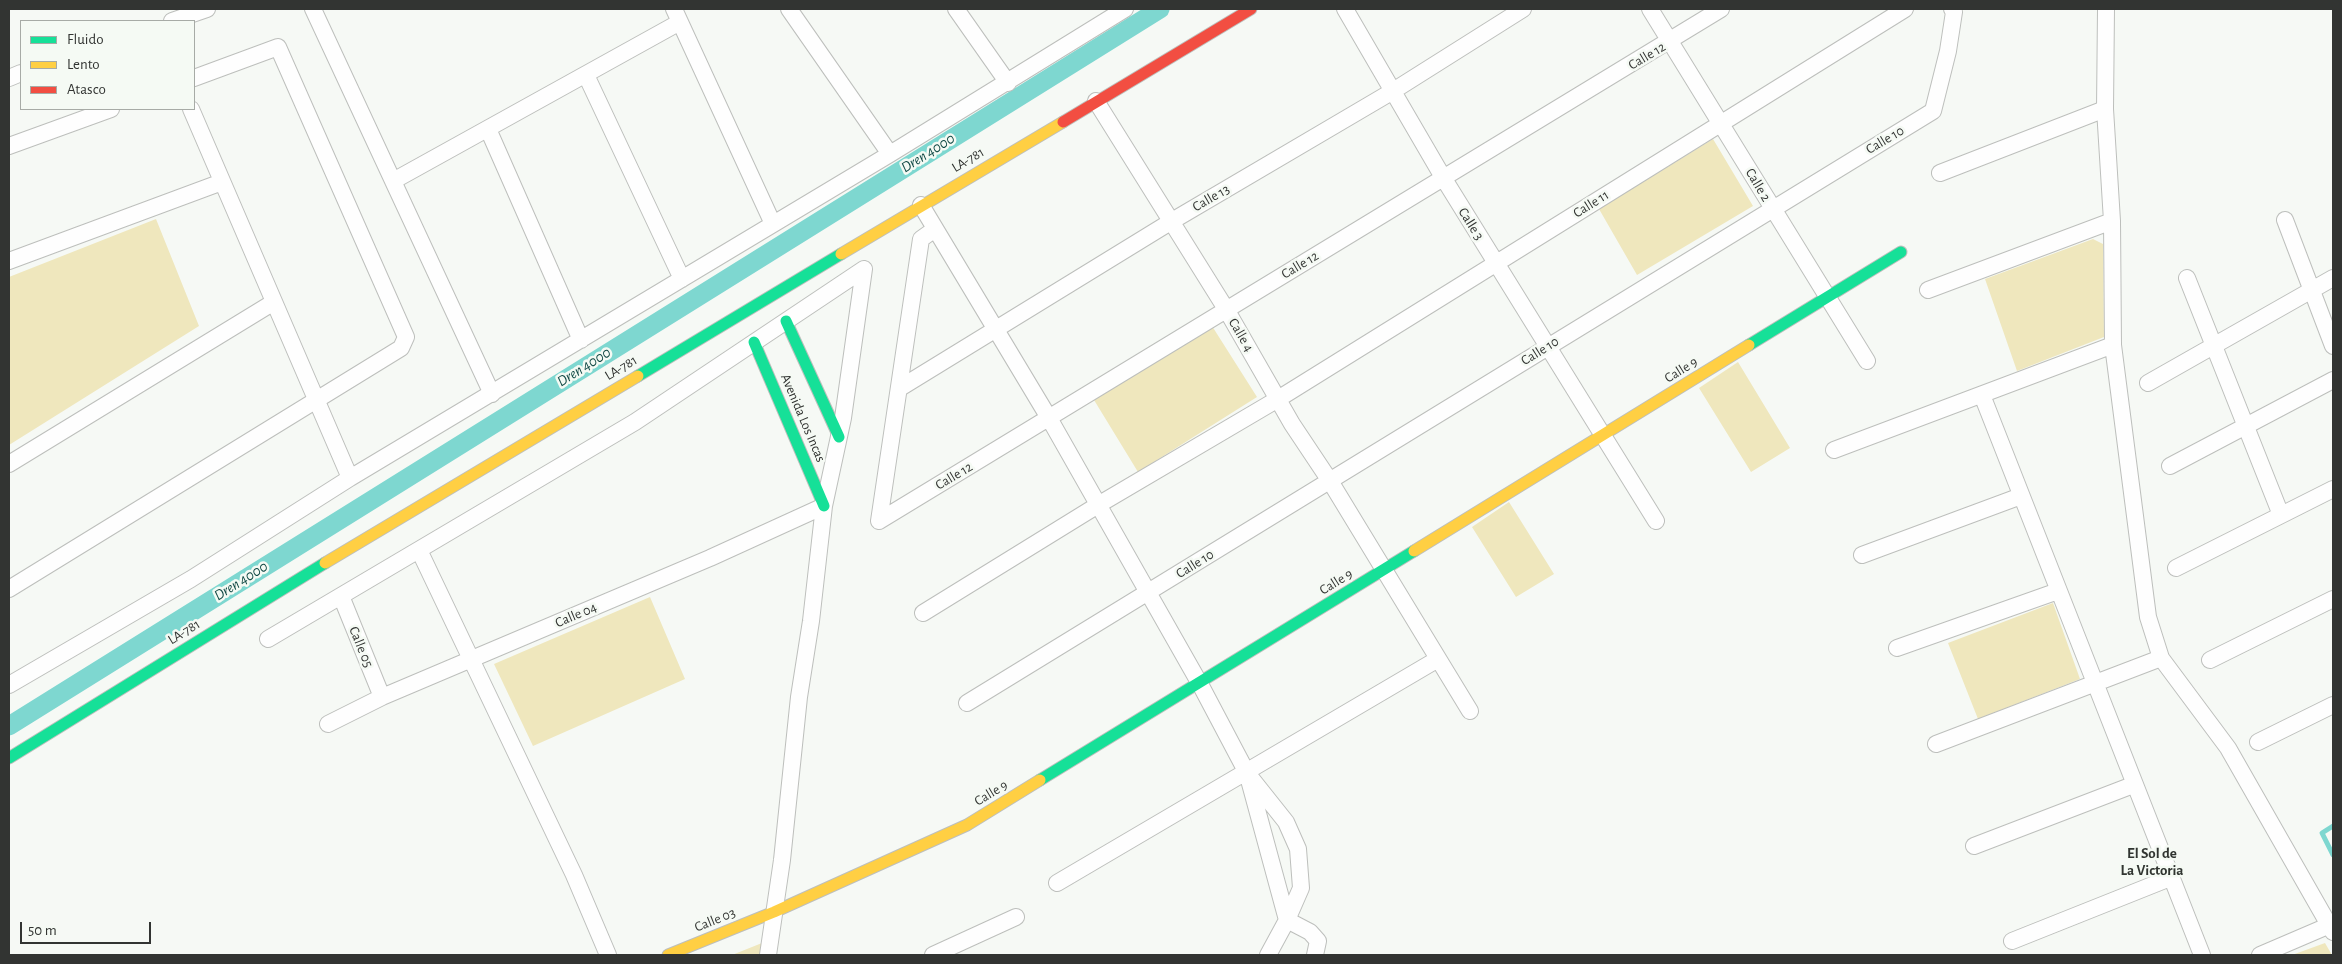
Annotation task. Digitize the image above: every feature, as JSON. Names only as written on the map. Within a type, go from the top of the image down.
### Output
[{"type":"street","points":[[175,20],[206,9]]},
{"type":"street","points":[[313,9],[492,394]]},
{"type":"street","points":[[789,9],[890,154]]},
{"type":"street","points":[[956,9],[1008,83]]},
{"type":"street","points":[[9,685],[192,579],[350,478],[1008,83],[1124,9]]},
{"type":"street","name":"LA-781","points":[[9,758],[267,598],[1251,9]]},
{"type":"street","name":"Calle 3","points":[[1345,9],[1444,179],[1656,521]]},
{"type":"street","name":"Calle 13","points":[[900,388],[1172,221],[1392,91],[1523,9]]},
{"type":"street","name":"Calle 2","points":[[1650,9],[1867,361]]},
{"type":"street","name":"Calle 12","points":[[900,388],[879,521],[1226,308],[1444,179],[1721,9]]},
{"type":"street","name":"Calle 11","points":[[923,613],[1098,505],[1278,399],[1905,9]]},
{"type":"street","name":"Calle 10","points":[[967,704],[1772,208],[1933,111],[1948,51],[1954,12],[1952,9]]},
{"type":"street","points":[[2106,9],[2105,109],[2112,221],[2113,345],[2148,617],[2161,658],[2228,748],[2331,929],[2260,955]]},
{"type":"street","points":[[393,181],[586,74],[677,15],[773,224]]},
{"type":"street","points":[[9,589],[315,399],[401,348],[406,337],[278,47],[195,78]]},
{"type":"street","points":[[586,74],[682,279]]},
{"type":"street","name":"Calle 4","points":[[1096,101],[1226,308],[1278,399],[1470,711]]},
{"type":"street","points":[[1940,173],[2105,109]]},
{"type":"street","points":[[9,146],[108,110]]},
{"type":"street","points":[[191,110],[350,478]]},
{"type":"street","points":[[488,129],[581,340]]},
{"type":"street","points":[[9,260],[222,182]]},
{"type":"street","points":[[921,206],[994,330],[1049,418],[1200,684],[1248,773],[1286,822],[1298,849],[1301,888],[1287,920],[1268,955]]},
{"type":"street","points":[[2285,220],[2333,346]]},
{"type":"street","points":[[1928,290],[2112,221]]},
{"type":"street","points":[[900,388],[921,239],[935,229]]},
{"type":"street","name":"Calle 9","points":[[774,912],[967,826],[1901,252]]},
{"type":"street","points":[[268,639],[635,422],[864,269],[838,437],[824,506],[799,697],[782,860],[768,955]]},
{"type":"street","points":[[2187,278],[2281,515]]},
{"type":"street","points":[[2148,383],[2333,278]]},
{"type":"street","points":[[9,464],[274,302]]},
{"type":"street","name":"Avenida Los Incas","points":[[786,321],[838,437]]},
{"type":"street","name":"Avenida Los Incas","points":[[754,342],[824,506]]},
{"type":"street","points":[[1834,450],[2113,345]]},
{"type":"street","points":[[2170,466],[2333,380]]},
{"type":"street","points":[[1982,395],[2096,684],[2133,785],[2202,955]]},
{"type":"street","points":[[2176,568],[2333,488]]},
{"type":"street","points":[[1862,555],[2021,496]]},
{"type":"street","name":"Calle 04","points":[[328,724],[382,697],[710,558],[824,506]]},
{"type":"street","points":[[419,550],[472,659],[540,808],[574,875],[608,955]]},
{"type":"street","points":[[1897,648],[2058,591]]},
{"type":"street","name":"Calle 05","points":[[341,596],[382,697]]},
{"type":"street","points":[[2210,660],[2333,599]]},
{"type":"street","points":[[1936,744],[2161,658]]},
{"type":"street","points":[[1057,883],[1248,773],[1438,659]]},
{"type":"street","points":[[2258,742],[2333,705]]},
{"type":"street","points":[[1248,773],[1287,920],[1310,932],[1318,942],[1315,955]]},
{"type":"street","points":[[1974,846],[2133,785]]},
{"type":"street","points":[[2012,941],[2170,878]]},
{"type":"street","name":"Calle 03","points":[[668,955],[774,912]]},
{"type":"street","points":[[933,955],[1016,917]]},
{"type":"shaded area","points":[[1713,139],[1753,206],[1637,275],[1599,209]]},
{"type":"shaded area","points":[[156,219],[199,326],[9,445],[9,277]]},
{"type":"shaded area","points":[[2093,239],[2103,244],[2104,337],[2017,371],[1985,279]]},
{"type":"shaded area","points":[[1212,326],[1257,397],[1138,472],[1094,400]]},
{"type":"shaded area","points":[[1738,362],[1790,448],[1751,472],[1699,388]]},
{"type":"shaded area","points":[[1509,502],[1554,574],[1516,597],[1472,527]]},
{"type":"shaded area","points":[[650,597],[685,679],[533,746],[494,664]]},
{"type":"shaded area","points":[[2053,603],[2080,679],[1978,719],[1948,643]]},
{"type":"shaded area","points":[[762,943],[760,955],[732,955]]},
{"type":"shaded area","points":[[2325,943],[2332,955],[2292,955]]},
{"type":"waterway","name":"Dren 4000","points":[[9,726],[1160,9]]},
{"type":"waterway","points":[[2333,826],[2322,833],[2333,855]]},
{"type":"traffic: fast","points":[[1749,345],[1901,252]]},
{"type":"traffic: fast","points":[[638,376],[841,254]]},
{"type":"traffic: fast","points":[[786,321],[839,437]]},
{"type":"traffic: fast","points":[[754,342],[824,506]]},
{"type":"traffic: fast","points":[[1040,780],[1414,551]]},
{"type":"traffic: fast","points":[[9,758],[325,563]]},
{"type":"traffic: slow","points":[[841,254],[1063,122]]},
{"type":"traffic: slow","points":[[1414,551],[1749,345]]},
{"type":"traffic: slow","points":[[325,563],[638,376]]},
{"type":"traffic: slow","points":[[668,955],[774,912],[967,825],[1040,780]]},
{"type":"traffic: jam","points":[[1063,122],[1251,9]]},
{"type":"district","name":"El Sol de La Victoria","points":[[2152,862]]}]
